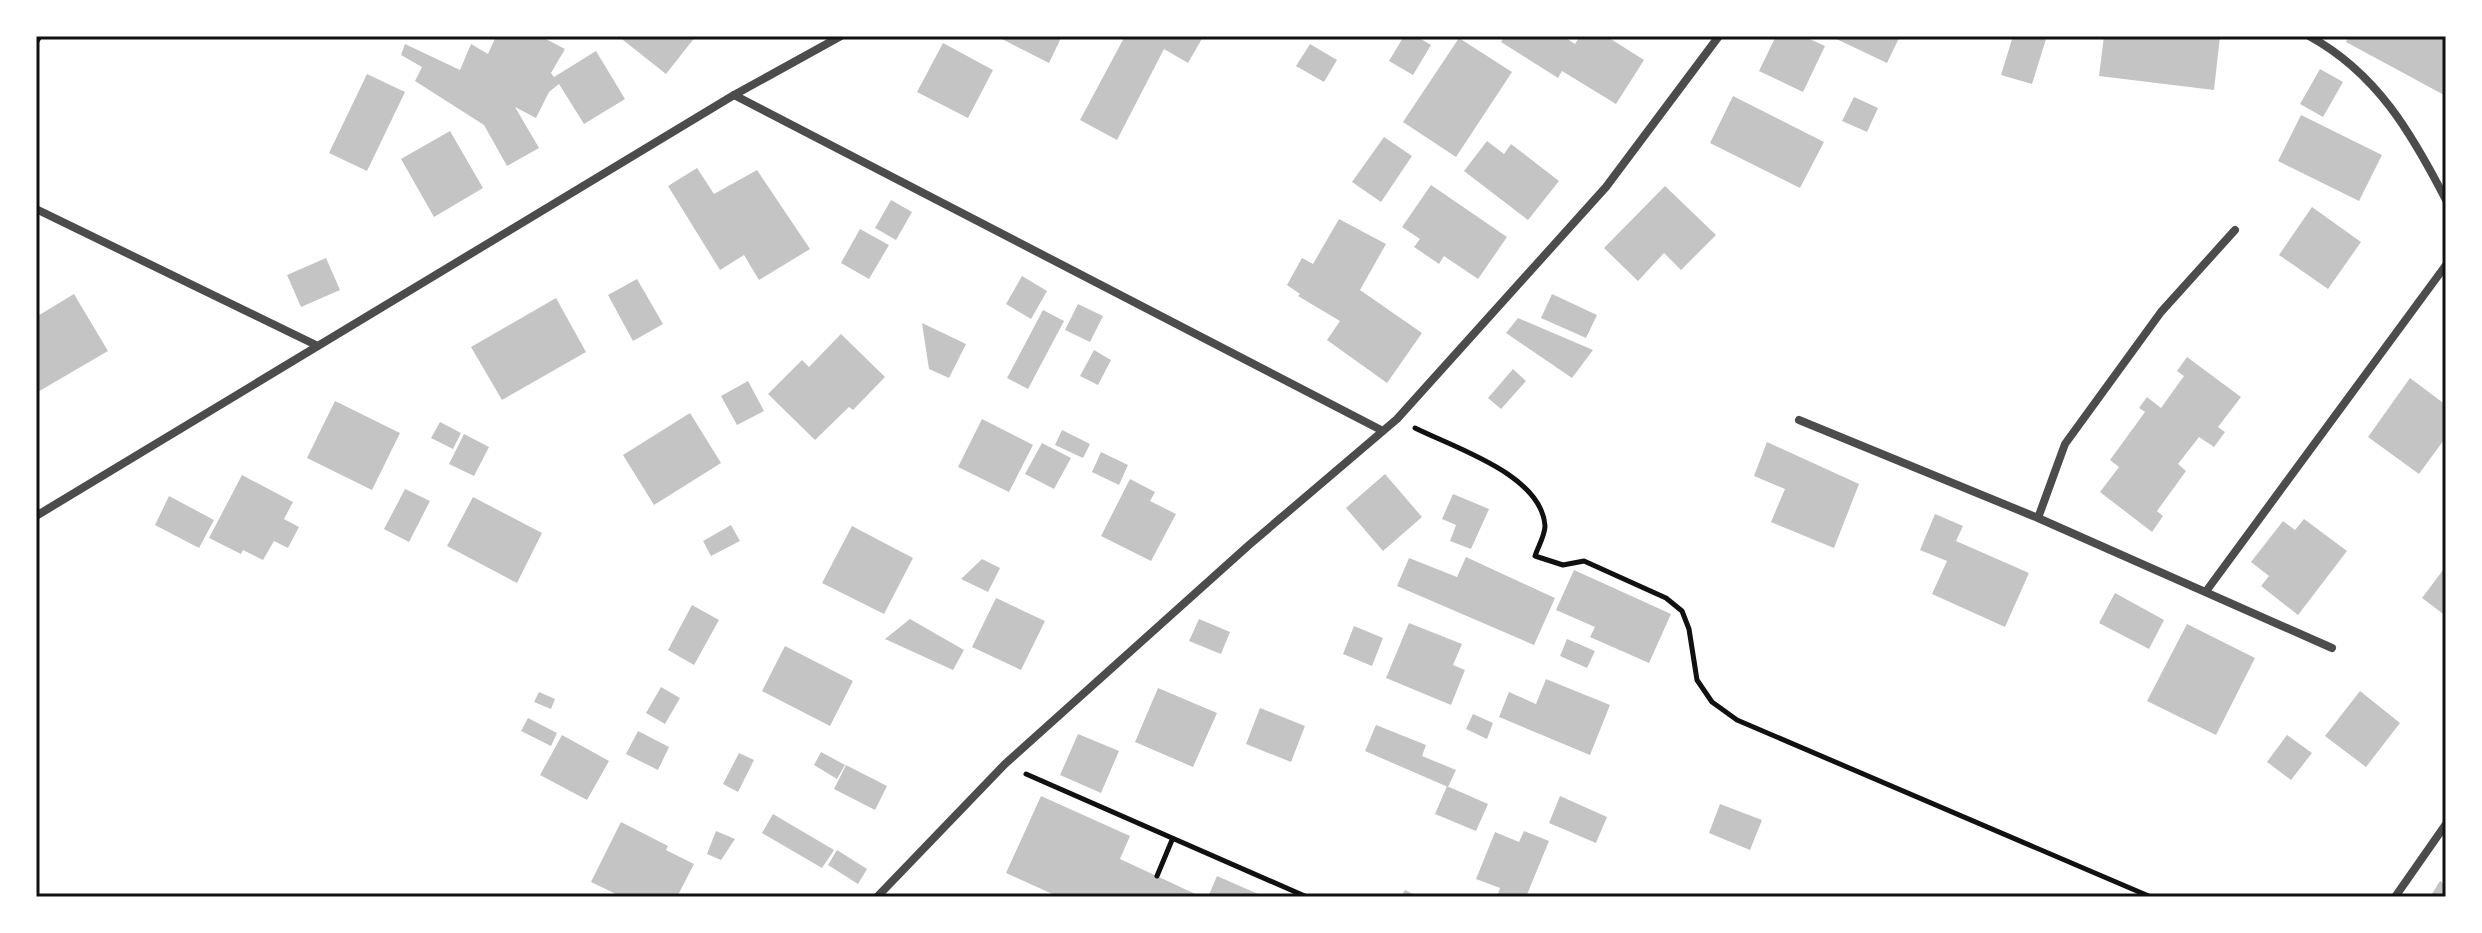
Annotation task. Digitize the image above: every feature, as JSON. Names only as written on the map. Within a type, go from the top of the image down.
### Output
[{"type":"street","points":[[36,516],[734,95],[841,36]]},
{"type":"street","points":[[877,897],[1005,764],[1249,545],[1397,419],[1606,187],[1719,36]]},
{"type":"street","points":[[2309,36],[2364,75],[2400,116],[2446,200]]},
{"type":"street","points":[[734,95],[1383,431]]},
{"type":"street","points":[[36,209],[318,346]]},
{"type":"street","points":[[2038,518],[2065,444],[2161,312],[2235,230]]},
{"type":"street","points":[[2207,590],[2446,265]]},
{"type":"street","points":[[1799,420],[2207,590],[2332,648]]},
{"type":"street","points":[[2395,897],[2446,824]]},
{"type":"path","points":[[36,43],[40,36]]},
{"type":"path","points":[[1397,419],[1525,485],[1541,508],[1546,529],[1535,556],[1563,565],[1584,561],[1666,598],[1682,611],[1689,629],[1697,680],[1712,702],[1737,720],[2151,897]]},
{"type":"path","points":[[1005,764],[1307,897]]},
{"type":"path","points":[[1157,876],[1172,840]]},
{"type":"building","points":[[496,36],[540,36],[565,49],[551,73],[554,77],[596,51],[625,99],[584,124],[559,84],[549,92],[536,118],[515,107],[539,148],[507,166],[484,125],[415,81],[422,67],[401,55],[405,44],[460,70],[471,44],[488,54]]},
{"type":"building","points":[[618,36],[696,36],[666,74]]},
{"type":"building","points":[[996,36],[1062,36],[1049,63]]},
{"type":"building","points":[[1125,36],[1203,37],[1188,63],[1164,49],[1117,140],[1080,120]]},
{"type":"building","points":[[1404,36],[1416,36],[1431,45],[1413,75],[1389,61]]},
{"type":"building","points":[[1505,36],[1563,36],[1575,44],[1580,36],[1606,36],[1644,60],[1616,104],[1562,71],[1558,78],[1501,42]]},
{"type":"building","points":[[1776,36],[1803,36],[1825,46],[1803,92],[1759,71]]},
{"type":"building","points":[[1830,36],[1900,36],[1887,63]]},
{"type":"building","points":[[2013,36],[2046,39],[2032,84],[2001,75]]},
{"type":"building","points":[[2104,36],[2220,36],[2214,90],[2099,76]]},
{"type":"building","points":[[2349,36],[2446,36],[2446,96],[2346,42]]},
{"type":"building","points":[[1459,38],[1512,72],[1456,157],[1403,122]]},
{"type":"building","points":[[943,43],[993,70],[968,118],[917,92]]},
{"type":"building","points":[[1310,44],[1337,60],[1324,82],[1296,66]]},
{"type":"building","points":[[2320,69],[2343,82],[2323,117],[2300,104]]},
{"type":"building","points":[[367,74],[405,92],[367,171],[329,153]]},
{"type":"building","points":[[1733,96],[1824,142],[1800,188],[1710,143]]},
{"type":"building","points":[[1854,97],[1878,108],[1867,132],[1842,121]]},
{"type":"building","points":[[2301,115],[2382,155],[2359,201],[2278,161]]},
{"type":"building","points":[[450,131],[483,188],[434,217],[401,159]]},
{"type":"building","points":[[1384,137],[1412,156],[1381,202],[1352,182]]},
{"type":"building","points":[[1487,141],[1504,154],[1511,144],[1559,181],[1528,220],[1464,171]]},
{"type":"building","points":[[697,168],[714,194],[757,170],[810,249],[759,280],[744,255],[720,270],[668,186]]},
{"type":"building","points":[[1431,185],[1507,237],[1478,279],[1444,256],[1439,264],[1414,247],[1420,239],[1402,227]]},
{"type":"building","points":[[1665,186],[1716,235],[1681,270],[1664,253],[1638,281],[1604,248]]},
{"type":"building","points":[[891,200],[912,212],[896,240],[875,228]]},
{"type":"building","points":[[2312,207],[2361,242],[2328,289],[2279,255]]},
{"type":"building","points":[[1339,219],[1386,244],[1360,290],[1422,333],[1387,383],[1327,340],[1340,321],[1298,296],[1300,294],[1287,285],[1302,258],[1313,264]]},
{"type":"building","points":[[860,229],[889,245],[869,279],[841,263]]},
{"type":"building","points":[[326,258],[340,290],[301,307],[287,275]]},
{"type":"building","points":[[1022,276],[1047,291],[1031,319],[1006,304]]},
{"type":"building","points":[[637,279],[663,324],[633,341],[608,295]]},
{"type":"building","points":[[74,294],[108,351],[36,393],[36,317]]},
{"type":"building","points":[[1552,294],[1597,315],[1586,338],[1541,318]]},
{"type":"building","points":[[556,298],[586,352],[502,400],[471,347]]},
{"type":"building","points":[[1078,304],[1103,316],[1090,342],[1065,330]]},
{"type":"building","points":[[1043,310],[1064,321],[1028,389],[1007,378]]},
{"type":"building","points":[[1518,318],[1593,350],[1572,378],[1506,333]]},
{"type":"building","points":[[922,323],[966,344],[949,378],[929,369]]},
{"type":"building","points":[[841,334],[885,377],[853,410],[849,407],[815,440],[768,394],[802,360],[809,367]]},
{"type":"building","points":[[1094,350],[1111,360],[1098,385],[1080,376]]},
{"type":"building","points":[[2187,357],[2241,397],[2218,427],[2225,432],[2214,447],[2199,437],[2178,464],[2186,471],[2157,511],[2163,516],[2152,532],[2100,492],[2119,467],[2110,460],[2145,412],[2139,408],[2147,397],[2161,408],[2184,376],[2177,371]]},
{"type":"building","points":[[1513,369],[1526,381],[1501,409],[1488,398]]},
{"type":"building","points":[[2410,378],[2446,405],[2446,437],[2419,474],[2368,437]]},
{"type":"building","points":[[748,381],[764,411],[737,425],[721,396]]},
{"type":"building","points":[[335,401],[400,433],[372,490],[307,458]]},
{"type":"building","points":[[690,413],[721,463],[654,505],[623,455]]},
{"type":"building","points":[[982,419],[1033,445],[1009,492],[958,467]]},
{"type":"building","points":[[440,422],[461,433],[453,449],[431,438]]},
{"type":"building","points":[[1062,430],[1090,444],[1083,458],[1055,445]]},
{"type":"building","points":[[464,434],[489,447],[474,476],[449,464]]},
{"type":"building","points":[[1767,442],[1859,484],[1834,548],[1771,522],[1785,489],[1754,476]]},
{"type":"building","points":[[1042,443],[1071,458],[1054,489],[1025,474]]},
{"type":"building","points":[[1101,452],[1128,465],[1119,485],[1092,472]]},
{"type":"building","points":[[1385,474],[1422,517],[1383,551],[1346,508]]},
{"type":"building","points":[[242,475],[293,502],[284,519],[299,527],[288,548],[274,541],[263,560],[243,550],[241,554],[209,538]]},
{"type":"building","points":[[1130,479],[1155,492],[1150,501],[1176,514],[1151,561],[1101,536]]},
{"type":"building","points":[[405,489],[430,501],[409,542],[384,529]]},
{"type":"building","points":[[1453,494],[1489,509],[1471,549],[1450,541],[1456,525],[1442,519]]},
{"type":"building","points":[[169,496],[214,520],[199,548],[155,525]]},
{"type":"building","points":[[473,497],[542,533],[517,583],[447,546]]},
{"type":"building","points":[[1935,514],[1963,526],[1956,541],[2029,573],[2005,627],[1932,594],[1947,561],[1920,550]]},
{"type":"building","points":[[2304,519],[2347,551],[2298,615],[2261,586],[2269,576],[2251,562],[2283,521],[2295,530]]},
{"type":"building","points":[[731,525],[740,541],[711,556],[703,541]]},
{"type":"building","points":[[852,526],[913,558],[884,614],[822,583]]},
{"type":"building","points":[[1466,557],[1555,598],[1534,645],[1397,586],[1409,558],[1457,577]]},
{"type":"building","points":[[982,559],[1000,568],[988,592],[961,579]]},
{"type":"building","points":[[2446,566],[2446,616],[2422,598]]},
{"type":"building","points":[[1574,570],[1671,614],[1649,663],[1590,637],[1595,627],[1556,610]]},
{"type":"building","points":[[2115,593],[2164,620],[2149,649],[2099,623]]},
{"type":"building","points":[[996,598],[1045,621],[1021,670],[972,647]]},
{"type":"building","points":[[692,605],[719,620],[694,665],[668,650]]},
{"type":"building","points":[[910,619],[964,650],[953,670],[885,639]]},
{"type":"building","points":[[1199,619],[1230,632],[1221,654],[1189,641]]},
{"type":"building","points":[[1409,623],[1462,644],[1453,665],[1465,670],[1451,705],[1386,678]]},
{"type":"building","points":[[2187,624],[2255,658],[2216,735],[2147,701]]},
{"type":"building","points":[[1354,626],[1383,638],[1372,666],[1343,654]]},
{"type":"building","points":[[1567,639],[1595,651],[1587,668],[1560,656]]},
{"type":"building","points":[[785,646],[853,681],[830,726],[762,691]]},
{"type":"building","points":[[1546,679],[1610,705],[1590,755],[1499,717],[1509,692],[1536,704]]},
{"type":"building","points":[[661,687],[680,698],[665,724],[646,713]]},
{"type":"building","points":[[1158,688],[1217,713],[1193,767],[1135,742]]},
{"type":"building","points":[[2360,691],[2400,723],[2366,767],[2325,736]]},
{"type":"building","points":[[539,692],[555,699],[551,709],[534,702]]},
{"type":"building","points":[[1260,708],[1305,726],[1291,762],[1246,744]]},
{"type":"building","points":[[1473,714],[1493,723],[1487,739],[1466,729]]},
{"type":"building","points":[[528,718],[557,733],[551,746],[521,731]]},
{"type":"building","points":[[1376,725],[1426,745],[1422,756],[1456,770],[1448,787],[1365,751]]},
{"type":"building","points":[[638,731],[669,747],[658,770],[626,754]]},
{"type":"building","points":[[1078,734],[1119,751],[1101,793],[1060,775]]},
{"type":"building","points":[[562,735],[609,761],[587,800],[540,775]]},
{"type":"building","points":[[2287,735],[2312,753],[2291,780],[2267,762]]},
{"type":"building","points":[[821,752],[845,765],[837,779],[814,765]]},
{"type":"building","points":[[739,753],[754,760],[738,792],[723,784]]},
{"type":"building","points":[[846,765],[887,786],[875,810],[834,789]]},
{"type":"building","points":[[1447,786],[1488,804],[1476,831],[1435,814]]},
{"type":"building","points":[[1041,796],[1130,836],[1120,859],[1202,897],[1059,897],[1006,873]]},
{"type":"building","points":[[1560,796],[1607,817],[1596,843],[1549,823]]},
{"type":"building","points":[[1720,804],[1762,820],[1750,850],[1709,833]]},
{"type":"building","points":[[773,814],[834,850],[822,868],[762,833]]},
{"type":"building","points":[[621,822],[668,846],[666,850],[694,864],[677,897],[622,897],[591,882]]},
{"type":"building","points":[[716,831],[735,839],[721,860],[707,854]]},
{"type":"building","points":[[1524,831],[1549,841],[1526,897],[1497,897],[1500,888],[1476,879],[1495,832],[1519,842]]},
{"type":"building","points":[[837,850],[867,869],[858,884],[828,865]]},
{"type":"building","points":[[1217,876],[1265,897],[1208,897]]},
{"type":"building","points":[[2440,881],[2446,885],[2446,897],[2430,897]]},
{"type":"building","points":[[1405,890],[1419,897],[1401,897]]}]
